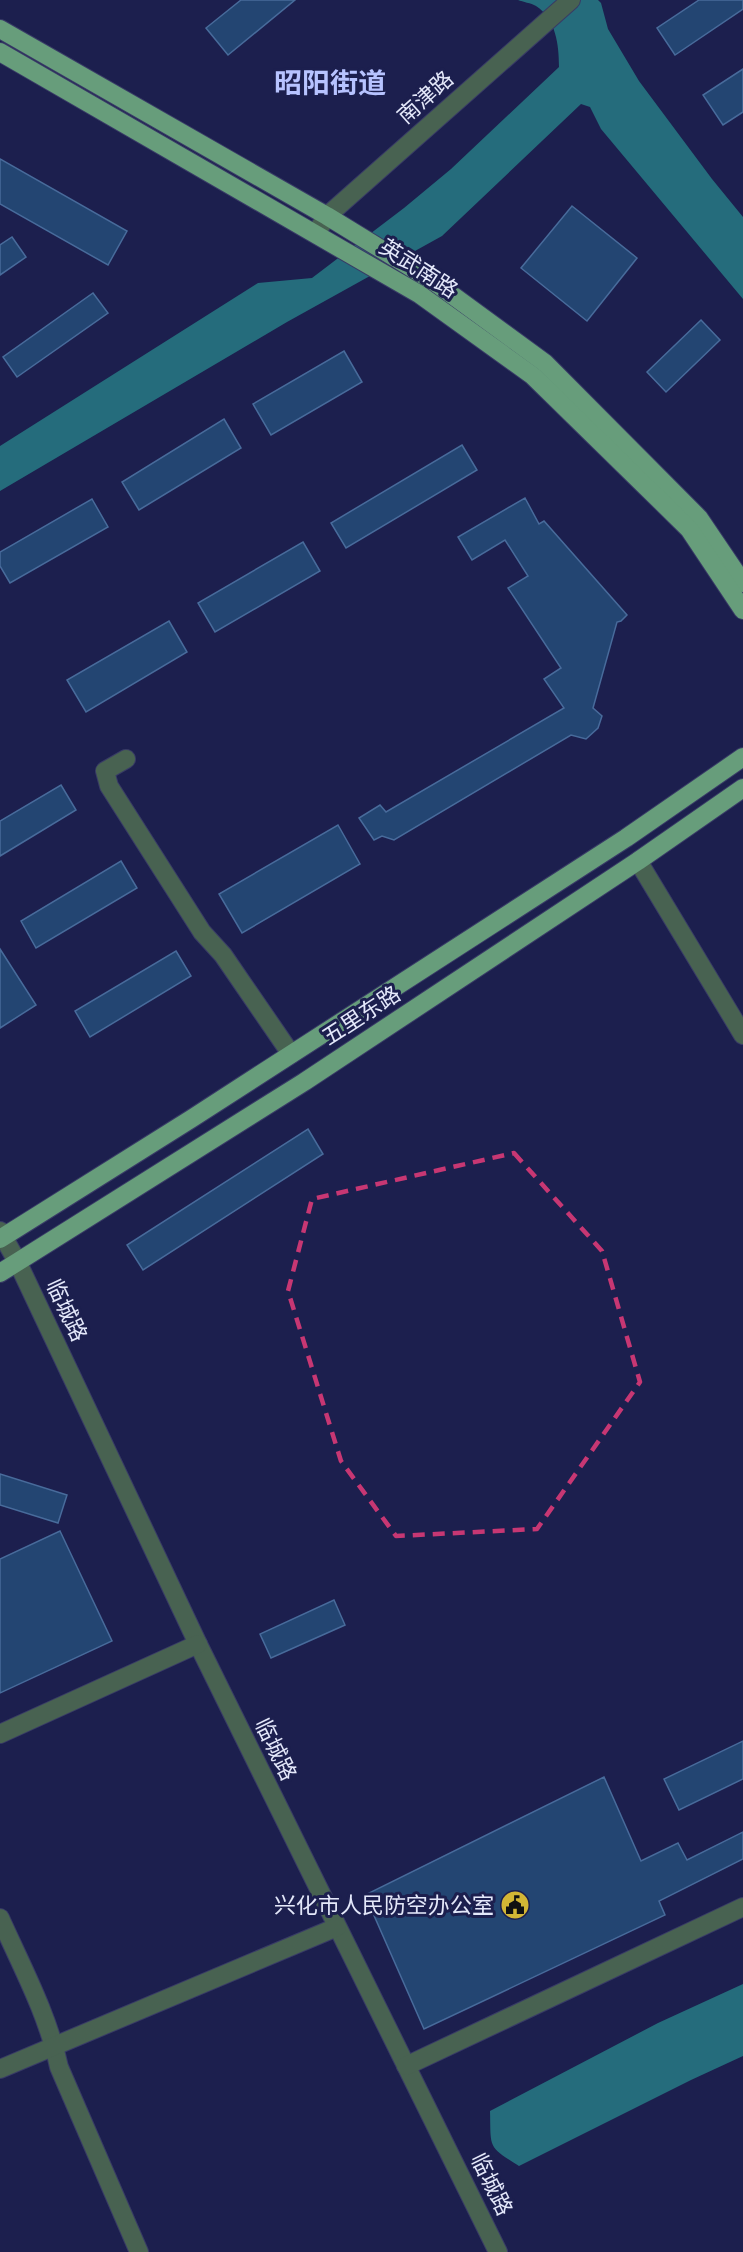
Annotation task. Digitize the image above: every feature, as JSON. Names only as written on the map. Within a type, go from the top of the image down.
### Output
[{"type":"main road","name":"英武南路","points":[[0,29],[327,216],[433,281],[545,363],[699,518],[743,583]]},
{"type":"main road","name":"英武南路","points":[[0,52],[419,294],[533,376],[688,528],[743,610]]},
{"type":"main road","name":"五里东路","points":[[1,1235],[191,1119],[626,838],[743,757]]},
{"type":"main road","name":"五里东路","points":[[0,1274],[304,1082],[638,861],[743,788]]},
{"type":"street","name":"南津路","points":[[316,233],[327,216],[571,0]]},
{"type":"street","points":[[126,759],[105,771],[109,786],[202,933],[223,956],[291,1054]]},
{"type":"street","points":[[638,861],[743,1035]]},
{"type":"street","name":"临城路","points":[[1,1235],[18,1263],[198,1644],[498,2252]]},
{"type":"street","points":[[0,1734],[198,1644]]},
{"type":"street","points":[[406,2066],[743,1908]]},
{"type":"street","points":[[0,1918],[54,2045],[59,2067],[139,2252]]},
{"type":"street","points":[[0,2069],[337,1927]]},
{"type":"highlighted area","points":[[514,1153],[602,1251],[640,1382],[537,1529],[396,1536],[341,1461],[288,1291],[312,1199]]},
{"type":"shaded area","points":[[518,0],[598,0],[601,3],[608,29],[639,81],[743,217],[743,299],[601,129],[590,107],[581,104],[442,236],[287,322],[0,491],[0,446],[258,283],[312,278],[451,169],[559,67],[557,41],[548,18],[536,6]]},
{"type":"shaded area","points":[[743,1984],[743,2056],[519,2166],[496,2150],[491,2139],[490,2111],[658,2023]]},
{"type":"building","points":[[241,0],[295,0],[228,55],[206,28]]},
{"type":"building","points":[[699,0],[743,0],[743,9],[675,55],[657,28]]},
{"type":"building","points":[[743,69],[743,112],[723,125],[703,95]]},
{"type":"building","points":[[0,159],[127,231],[108,265],[0,204]]},
{"type":"building","points":[[572,206],[637,258],[587,321],[521,268]]},
{"type":"building","points":[[12,237],[26,257],[0,275],[0,245]]},
{"type":"building","points":[[93,293],[108,313],[17,377],[3,357]]},
{"type":"building","points":[[701,320],[720,340],[666,392],[647,372]]},
{"type":"building","points":[[344,351],[362,382],[271,435],[253,404]]},
{"type":"building","points":[[224,419],[241,448],[139,510],[122,482]]},
{"type":"building","points":[[462,445],[477,470],[346,548],[331,523]]},
{"type":"building","points":[[525,498],[539,524],[544,521],[627,615],[617,622],[593,708],[602,716],[598,728],[586,739],[571,735],[394,840],[382,836],[374,840],[359,818],[380,805],[386,812],[564,708],[544,679],[561,668],[508,588],[528,576],[505,540],[472,560],[458,537]]},
{"type":"building","points":[[92,499],[108,527],[10,583],[0,566],[0,552]]},
{"type":"building","points":[[303,542],[320,571],[215,632],[198,603]]},
{"type":"building","points":[[169,621],[187,652],[86,712],[67,680]]},
{"type":"building","points":[[61,785],[76,810],[0,856],[0,821]]},
{"type":"building","points":[[338,825],[360,864],[242,933],[219,894]]},
{"type":"building","points":[[121,861],[137,888],[36,948],[21,921]]},
{"type":"building","points":[[0,949],[36,1005],[0,1028]]},
{"type":"building","points":[[176,951],[191,976],[90,1037],[75,1011]]},
{"type":"building","points":[[308,1129],[323,1154],[143,1270],[127,1245]]},
{"type":"building","points":[[0,1474],[67,1495],[58,1523],[0,1505]]},
{"type":"building","points":[[60,1531],[112,1641],[0,1693],[0,1559]]},
{"type":"building","points":[[334,1600],[345,1625],[271,1658],[260,1634]]},
{"type":"building","points":[[743,1741],[743,1779],[679,1810],[664,1779]]},
{"type":"building","name":"兴化市人民防空办公室","points":[[604,1777],[641,1861],[678,1843],[687,1860],[743,1832],[743,1859],[659,1901],[665,1915],[424,2029],[365,1895]]},
{"type":"place","name":"兴化市人民防空办公室","points":[[515,1905]]},
{"type":"district","name":"昭阳街道","points":[[330,82]]}]
